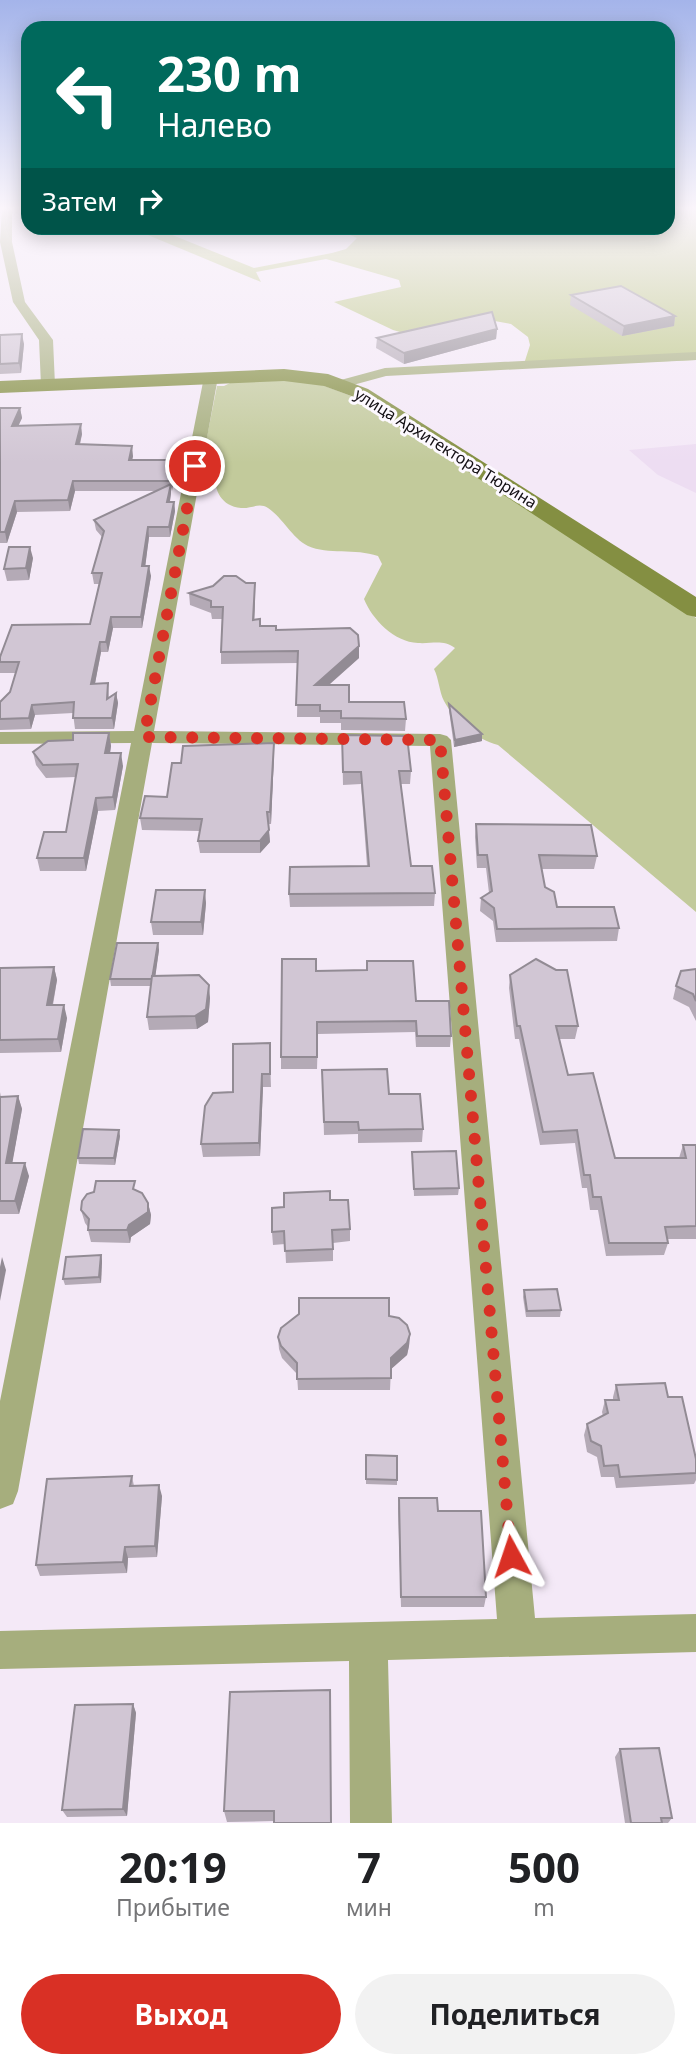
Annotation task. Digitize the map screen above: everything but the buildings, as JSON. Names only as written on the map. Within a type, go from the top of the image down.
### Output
[{"type":"street","points":[[12,293],[14,302],[46,340],[48,385]]},
{"type":"street","points":[[342,384],[385,372],[696,356]]},
{"type":"street","name":"улица Архитектора Тюрина","points":[[1,390],[169,378],[299,375],[342,384],[412,425],[696,609]]},
{"type":"street","points":[[0,1491],[211,377]]},
{"type":"street","points":[[0,738],[440,740],[518,1637]]},
{"type":"street","points":[[0,1650],[696,1633]]},
{"type":"street","points":[[368,1641],[371,1823]]},
{"type":"shaded area","points":[[696,444],[696,493],[658,475],[629,450]]},
{"type":"green space","points":[[374,293],[696,293],[696,360],[523,367],[530,345],[528,337],[511,324],[489,320],[414,336],[393,330],[334,302]]},
{"type":"green space","points":[[306,379],[362,400],[696,618],[696,912],[498,745],[474,734],[454,715],[442,697],[434,669],[455,648],[442,643],[418,643],[401,639],[378,621],[364,599],[382,564],[378,556],[316,549],[297,538],[268,508],[234,507],[220,497],[214,474],[201,467],[217,386],[234,381]]},
{"type":"route","points":[[195,466],[144,737],[440,740],[511,1556]]}]
